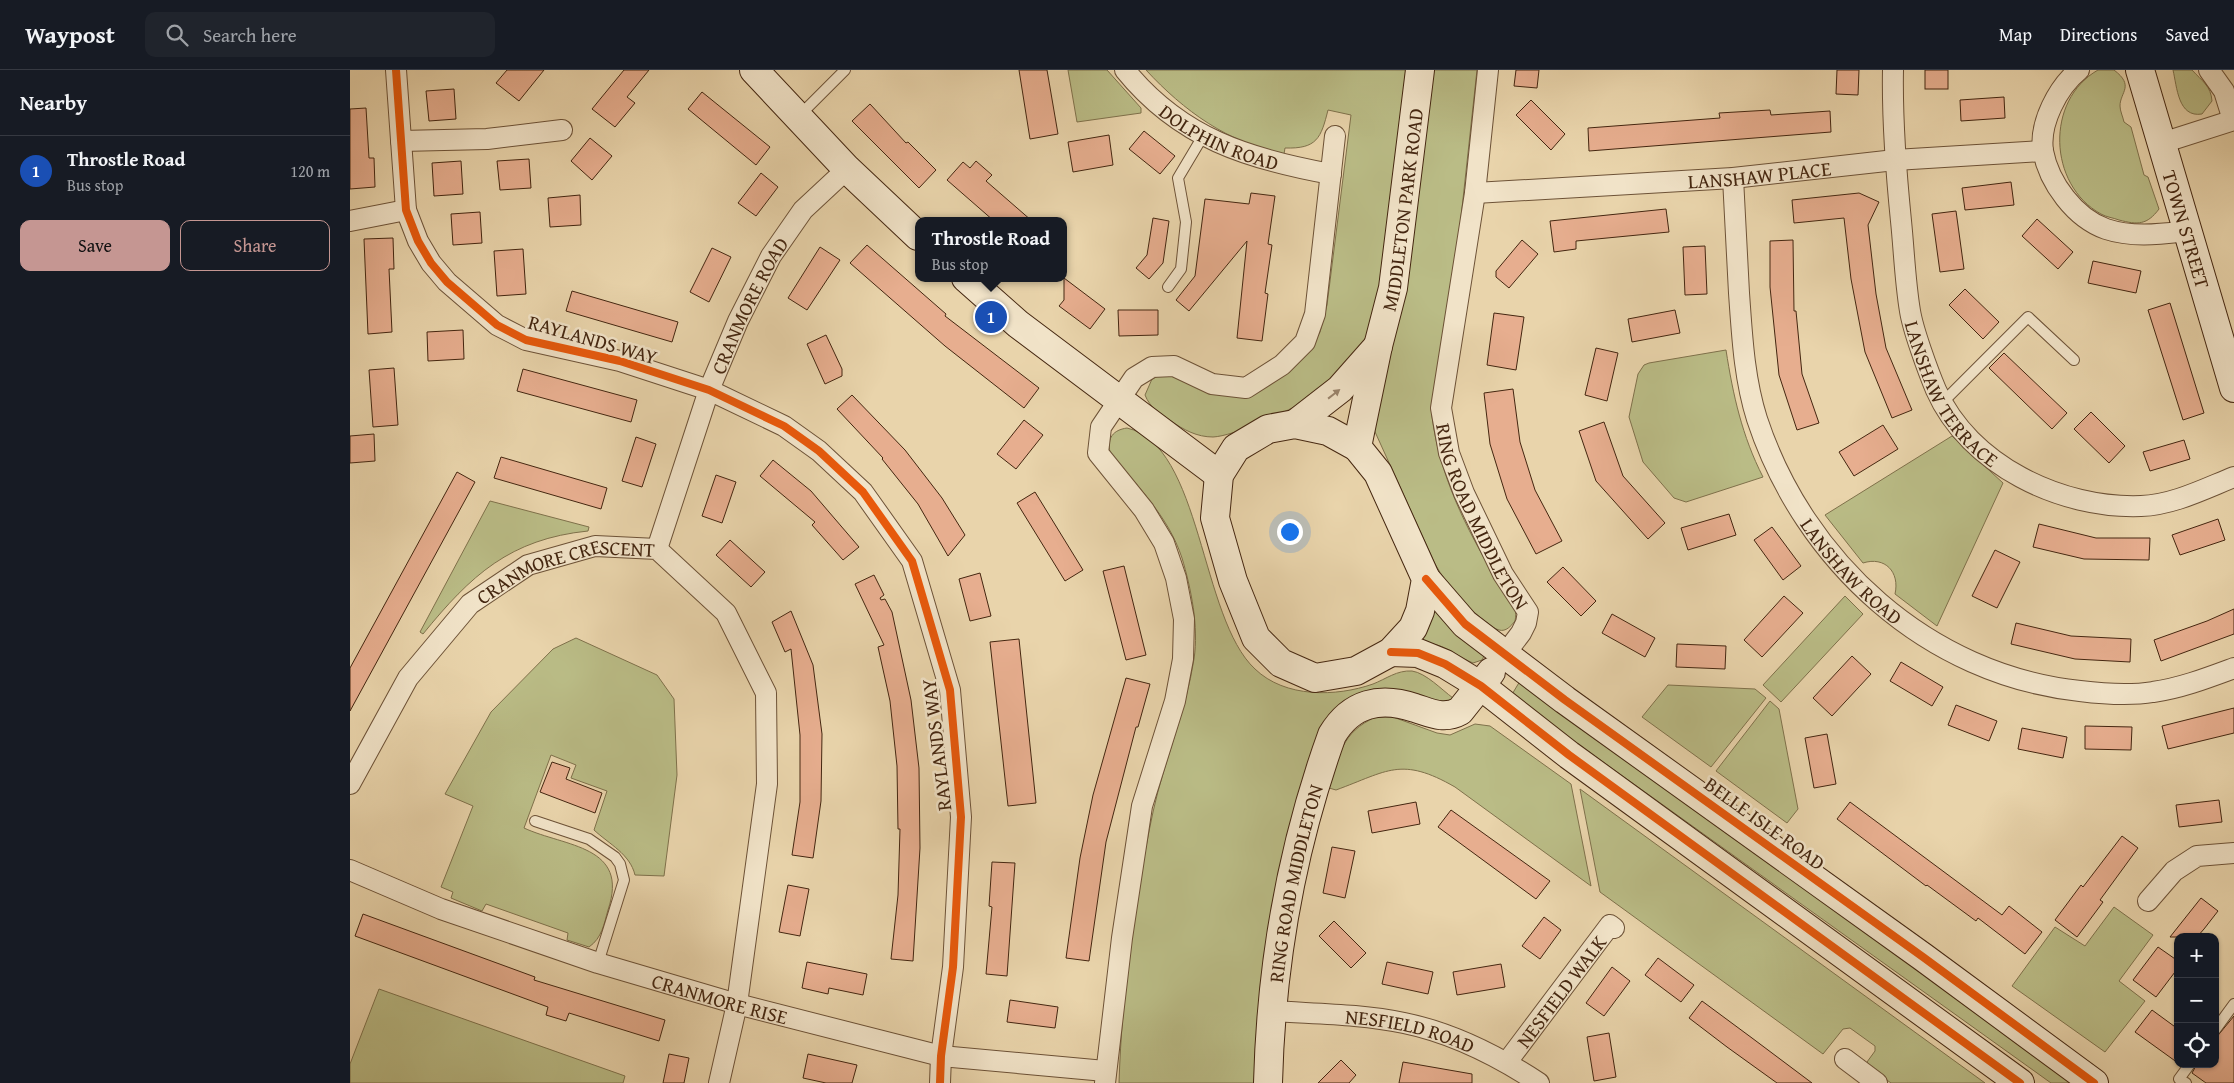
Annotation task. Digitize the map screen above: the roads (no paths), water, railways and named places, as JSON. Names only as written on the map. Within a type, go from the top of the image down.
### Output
[{"type":"street","name":"RAYLANDS WAY","points":[[396,70],[406,210],[418,241],[431,263],[447,282],[497,324],[526,340],[620,361],[710,390],[784,426],[819,451],[863,492],[912,561],[950,690],[961,817],[953,967],[941,1056],[940,1083]]},
{"type":"street","points":[[754,70],[847,168],[915,233]]},
{"type":"street","name":"DOLPHIN ROAD","points":[[1124,70],[1167,111],[1203,136],[1232,150],[1278,165],[1330,174]]},
{"type":"street","name":"MIDDLETON PARK ROAD","points":[[1356,447],[1393,288],[1420,70]]},
{"type":"street","name":"RING ROAD MIDDLETON","points":[[1268,1083],[1272,1012],[1280,939],[1298,852],[1324,757],[1332,735],[1341,721],[1353,711],[1366,705],[1384,702],[1400,704],[1442,716],[1453,715],[1460,711],[1521,633],[1526,623],[1528,612],[1494,558],[1464,494],[1449,453],[1442,414],[1474,192],[1488,70]]},
{"type":"street","name":"LANSHAW TERRACE","points":[[1893,70],[1896,160],[1910,312],[1936,390],[1959,428],[2012,473],[2042,489],[2066,497],[2102,505],[2142,506],[2184,498],[2234,478]]},
{"type":"street","points":[[2079,70],[2060,91],[2049,115],[2044,132],[2044,151],[2062,194],[2087,219],[2105,228],[2128,235],[2189,231]]},
{"type":"street","name":"TOWN STREET","points":[[2140,70],[2234,388]]},
{"type":"street","points":[[2162,143],[2234,120],[2224,91],[2209,70]]},
{"type":"street","points":[[401,141],[487,139],[562,130]]},
{"type":"street","points":[[1105,1077],[1142,806],[1175,702],[1183,659],[1184,619],[1176,578],[1164,543],[1144,510],[1098,453],[1101,428],[1119,398],[1134,378],[1152,367],[1174,366],[1212,384],[1246,388],[1282,365],[1305,342],[1315,314],[1330,174],[1336,136]]},
{"type":"street","name":"LANSHAW PLACE","points":[[1474,192],[1733,178],[1896,160],[2044,151]]},
{"type":"street","name":"CRANMORE ROAD","points":[[657,549],[710,390],[738,321],[771,256],[803,210],[847,168]]},
{"type":"street","name":"LANSHAW ROAD","points":[[1733,178],[1742,341],[1747,380],[1757,418],[1780,476],[1808,522],[1832,553],[1878,604],[1916,632],[1968,661],[2010,678],[2054,688],[2108,694],[2151,693],[2190,685],[2234,668]]},
{"type":"street","points":[[350,221],[406,210]]},
{"type":"street","points":[[971,282],[1018,324],[1219,475]]},
{"type":"street","name":"MIDDLETON PARK ROAD","points":[[1295,424],[1340,389],[1378,346]]},
{"type":"street","name":"MIDDLETON PARK ROAD","points":[[1295,424],[1328,431],[1356,447],[1378,473],[1426,579],[1420,611],[1413,628],[1391,652],[1356,671],[1315,678],[1281,663],[1256,638],[1233,581],[1215,518],[1219,475],[1236,448],[1268,429],[1295,424]]},
{"type":"street","name":"CRANMORE CRESCENT","points":[[350,784],[408,678],[470,604],[528,565],[595,546],[657,549],[726,613],[766,693],[767,784],[737,1004],[719,1083]]},
{"type":"street","name":"BELLE ISLE ROAD","points":[[1426,579],[1466,624],[1505,654],[1621,741],[1923,957],[2094,1083]]},
{"type":"street","points":[[1391,652],[1418,653],[1445,664],[1481,686],[1577,761],[2020,1083]]},
{"type":"street","points":[[2148,901],[2174,870],[2197,856],[2234,853]]},
{"type":"street","name":"CRANMORE RISE","points":[[350,870],[441,909],[598,963],[737,1004],[941,1056],[1105,1077]]},
{"type":"street","name":"NESFIELD WALK","points":[[1507,1062],[1610,925],[1614,928]]},
{"type":"street","name":"NESFIELD ROAD","points":[[1272,1012],[1350,1016],[1404,1023],[1452,1037],[1507,1062],[1539,1083]]},
{"type":"street","points":[[1845,1059],[1877,1083]]},
{"type":"lane","points":[[798,117],[845,70]]},
{"type":"lane","points":[[1168,287],[1181,269],[1186,222],[1178,178],[1203,136]]},
{"type":"lane","points":[[1943,402],[2028,316],[2074,360]]},
{"type":"lane","points":[[535,821],[589,840],[615,857],[620,864],[624,880],[598,963]]},
{"type":"lane","points":[[2219,1025],[2234,1004]]},
{"type":"lane","points":[[2186,1083],[2180,1079],[2187,1068]]},
{"type":"place","name":"Throstle Road","points":[[991,317]]}]
